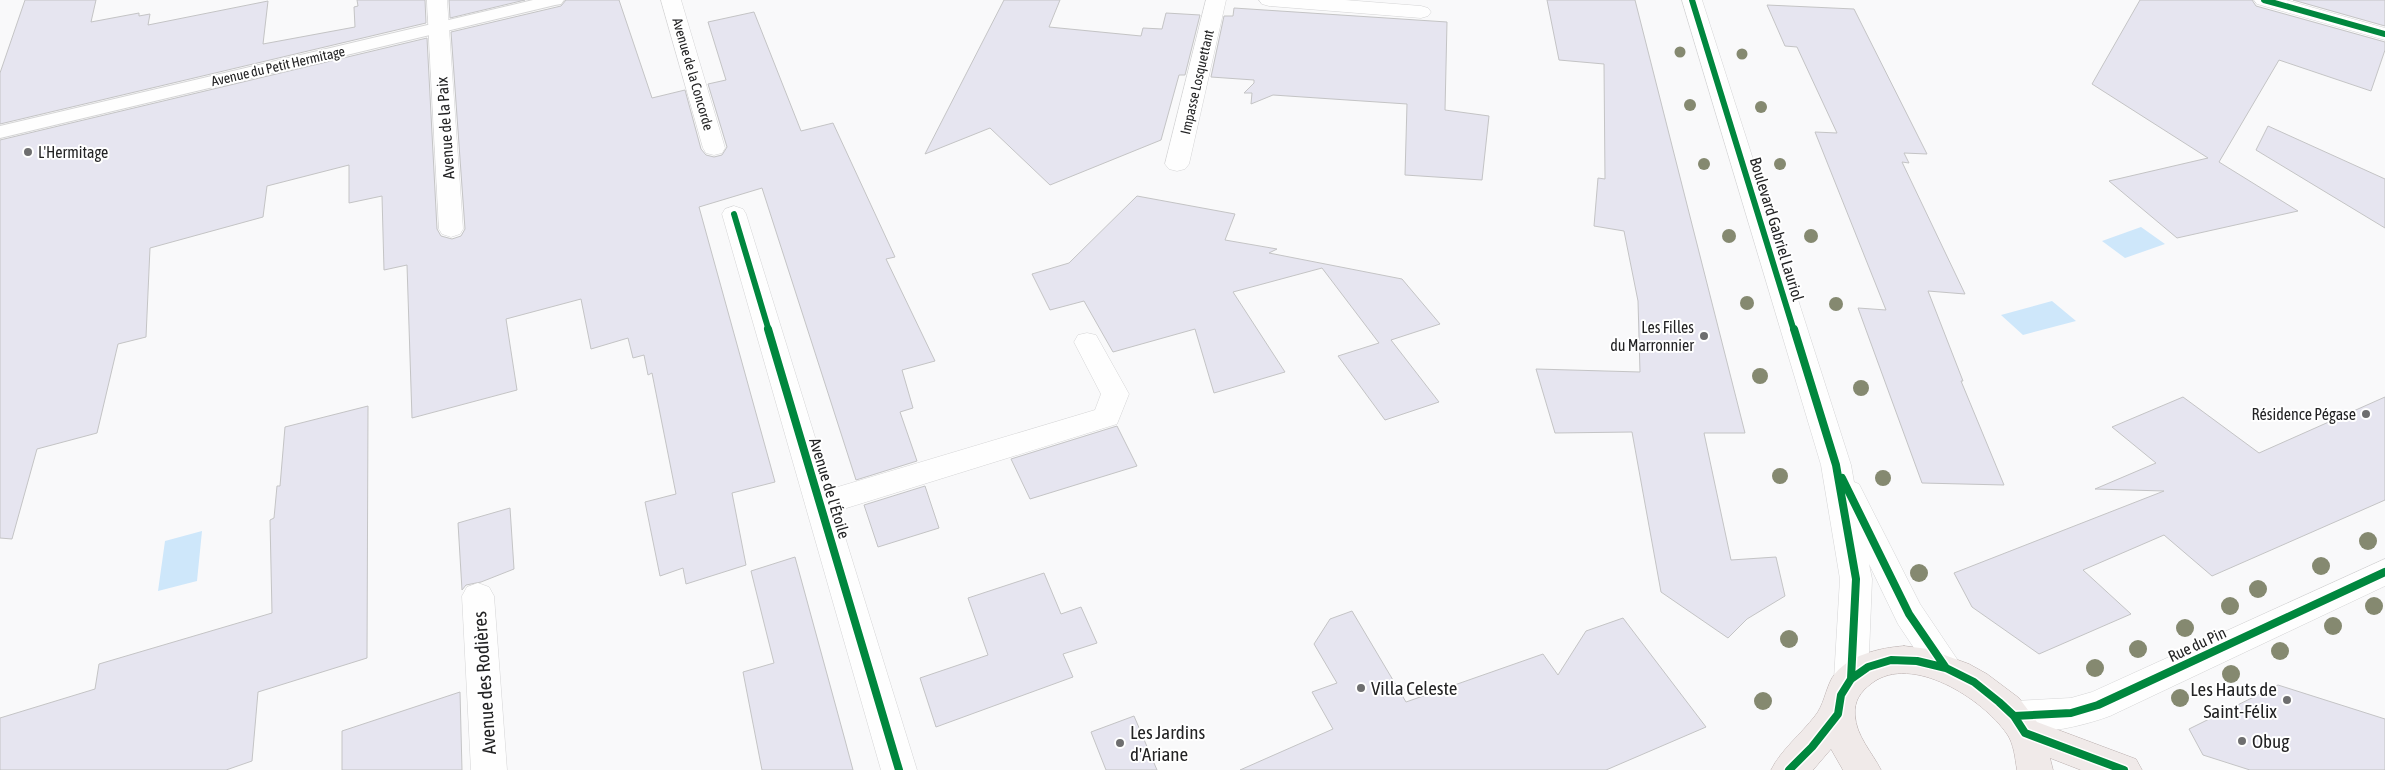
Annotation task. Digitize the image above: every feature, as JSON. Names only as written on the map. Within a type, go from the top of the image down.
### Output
[{"type":"main road","points":[[1863,770],[1852,755],[1842,735],[1838,714],[1841,695],[1851,679],[1868,666],[1891,660],[1917,661],[1946,668],[1974,682],[2020,724],[2124,770]]},
{"type":"main road","points":[[1789,770],[1812,747],[1838,714]]},
{"type":"main road","points":[[2020,724],[2035,770]]},
{"type":"street","name":"Avenue de la Paix","points":[[437,0],[451,229]]},
{"type":"street","name":"Avenue de la Concorde","points":[[672,0],[714,148]]},
{"type":"street","name":"Impasse Losquettant","points":[[1177,164],[1216,0]]},
{"type":"street","points":[[1269,0],[1421,12]]},
{"type":"street","name":"Boulevard Gabriel Lauriol","points":[[1692,0],[1836,465],[1856,579],[1851,679]]},
{"type":"street","points":[[2264,0],[2385,34]]},
{"type":"street","name":"Avenue de l'Étoile","points":[[734,214],[899,770]]},
{"type":"street","name":"Avenue de l'Étoile","points":[[821,504],[1107,417],[1115,394],[1087,342]]},
{"type":"street","name":"Boulevard Gabriel Lauriol","points":[[1836,465],[1909,614],[1946,668]]},
{"type":"street","name":"Rue du Pin","points":[[2020,724],[2098,705],[2385,572]]},
{"type":"street","name":"Avenue des Rodières","points":[[478,596],[489,770]]},
{"type":"lane","name":"Avenue du Petit Hermitage","points":[[0,132],[555,0]]},
{"type":"water","points":[[2141,227],[2165,244],[2125,258],[2102,241]]},
{"type":"water","points":[[2052,301],[2076,321],[2023,335],[2001,315]]},
{"type":"water","points":[[202,531],[197,581],[158,591],[165,541]]},
{"type":"building","points":[[25,0],[96,0],[91,22],[139,13],[139,16],[150,14],[148,25],[268,1],[263,44],[355,27],[354,7],[358,6],[357,0],[425,0],[426,23],[0,124],[0,73]]},
{"type":"building","points":[[449,0],[525,0],[450,18]]},
{"type":"building","points":[[566,0],[619,0],[652,98],[685,90],[701,149],[706,155],[714,157],[722,155],[727,147],[708,84],[726,80],[708,22],[754,12],[801,131],[833,123],[895,257],[886,259],[935,361],[902,370],[913,408],[900,412],[917,461],[856,480],[762,188],[699,207],[775,482],[732,493],[746,565],[686,584],[683,568],[660,576],[645,502],[676,494],[652,373],[648,375],[644,355],[633,358],[628,338],[591,349],[581,299],[506,319],[517,390],[412,418],[407,265],[384,270],[382,196],[349,203],[349,165],[267,186],[263,217],[150,248],[146,337],[118,344],[97,433],[37,449],[12,539],[0,538],[0,140],[427,38],[437,229],[441,236],[452,239],[461,236],[465,229],[451,32],[561,6]]},
{"type":"building","points":[[1004,0],[1060,0],[1049,27],[1141,36],[1143,28],[1162,29],[1166,13],[1200,15],[1185,75],[1179,75],[1161,140],[1050,185],[990,128],[925,154]]},
{"type":"building","points":[[1547,0],[1635,0],[1745,433],[1704,433],[1731,560],[1776,557],[1785,596],[1747,619],[1728,638],[1661,592],[1632,432],[1555,433],[1536,369],[1640,372],[1638,301],[1624,231],[1594,226],[1598,178],[1605,179],[1604,64],[1559,60]]},
{"type":"building","points":[[2140,0],[2252,0],[2256,6],[2385,42],[2385,50],[2371,91],[2279,60],[2219,162],[2298,211],[2177,238],[2109,181],[2208,158],[2092,84]]},
{"type":"building","points":[[2293,0],[2385,0],[2385,26]]},
{"type":"building","points":[[1767,5],[1854,9],[1927,154],[1904,153],[1909,163],[1902,162],[1965,294],[1928,291],[1963,381],[1961,381],[2004,485],[1922,483],[1858,308],[1886,310],[1815,132],[1837,133],[1797,47],[1785,46]]},
{"type":"building","points":[[1234,8],[1447,22],[1445,110],[1489,116],[1482,180],[1405,175],[1407,104],[1273,95],[1251,104],[1252,93],[1244,93],[1254,83],[1254,80],[1211,77],[1224,16],[1233,16]]},
{"type":"building","points":[[2268,126],[2385,179],[2385,228],[2256,150]]},
{"type":"building","points":[[1137,196],[1235,214],[1225,240],[1277,249],[1269,253],[1402,279],[1440,324],[1391,340],[1439,402],[1385,420],[1338,356],[1379,343],[1322,268],[1233,292],[1285,372],[1214,393],[1195,329],[1113,352],[1084,301],[1050,310],[1032,274],[1069,263]]},
{"type":"building","points":[[2183,397],[2259,453],[2385,397],[2385,500],[2212,576],[2164,535],[2083,570],[2131,614],[2039,654],[1972,607],[1954,573],[2164,491],[2095,489],[2156,463],[2112,427]]},
{"type":"building","points":[[368,406],[367,658],[258,692],[252,761],[226,770],[0,770],[0,718],[95,689],[99,664],[272,613],[270,520],[274,518],[277,486],[280,486],[285,427]]},
{"type":"building","points":[[1117,426],[1137,466],[1030,499],[1011,459]]},
{"type":"building","points":[[925,486],[939,528],[878,547],[864,505]]},
{"type":"building","points":[[510,508],[514,569],[481,582],[466,585],[462,590],[458,523]]},
{"type":"building","points":[[795,557],[853,770],[762,770],[743,672],[774,663],[751,571]]},
{"type":"building","points":[[1044,573],[1061,614],[1081,607],[1097,643],[1063,654],[1073,677],[936,727],[920,678],[988,655],[968,598]]},
{"type":"building","points":[[1352,611],[1406,702],[1543,654],[1558,675],[1586,631],[1623,618],[1706,727],[1606,770],[1240,770],[1333,729],[1312,692],[1337,683],[1314,644],[1330,619]]},
{"type":"building","name":"Les Hauts de Saint-Félix","points":[[2278,685],[2385,719],[2385,770],[2250,770],[2203,755],[2189,729]]},
{"type":"building","points":[[460,692],[462,770],[342,770],[342,731]]},
{"type":"building","name":"Les Jardins d'Ariane","points":[[1134,716],[1157,770],[1106,770],[1091,732]]},
{"type":"cycle path","points":[[1692,0],[1836,465],[1856,579],[1851,679]]},
{"type":"cycle path","points":[[2264,0],[2385,34]]},
{"type":"cycle path","points":[[734,214],[899,770]]},
{"type":"cycle path","points":[[1842,478],[1909,614],[1946,668]]},
{"type":"cycle path","points":[[2014,716],[2071,713],[2098,705],[2385,572]]},
{"type":"cycle path","points":[[1789,770],[1812,747],[1838,714],[1841,695],[1851,679],[1868,667],[1891,660],[1917,661],[1946,668],[1974,682],[1999,702],[2014,716],[2025,733],[2124,770]]},
{"type":"place","name":"L'Hermitage","points":[[28,152]]},
{"type":"place","name":"Les Filles du Marronnier","points":[[1704,336]]},
{"type":"place","name":"Résidence Pégase","points":[[2366,414]]},
{"type":"place","name":"Villa Celeste","points":[[1361,688]]},
{"type":"place","name":"Les Hauts de Saint-Félix","points":[[2287,700]]},
{"type":"place","name":"Obug","points":[[2242,741]]},
{"type":"place","name":"Les Jardins d'Ariane","points":[[1120,743]]}]
